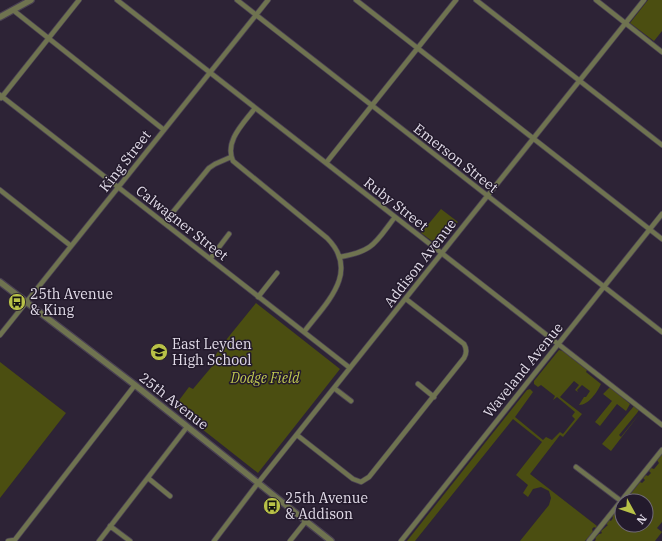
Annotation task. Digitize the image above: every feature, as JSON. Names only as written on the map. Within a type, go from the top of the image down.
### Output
[{"type":"street","points":[[0,17],[31,0]]},
{"type":"street","points":[[1,97],[79,0]]},
{"type":"street","name":"Ruby Street","points":[[117,0],[662,425]]},
{"type":"street","name":"Emerson Street","points":[[237,0],[662,332]]},
{"type":"street","name":"King Street","points":[[0,335],[268,0]]},
{"type":"street","points":[[356,0],[662,238]]},
{"type":"street","points":[[326,163],[456,0]]},
{"type":"street","points":[[476,0],[662,145]]},
{"type":"street","points":[[596,0],[662,52]]},
{"type":"street","name":"Addison Avenue","points":[[214,541],[258,483],[644,0]]},
{"type":"street","points":[[13,10],[164,130]]},
{"type":"street","name":"Calwagner Street","points":[[1,97],[350,368]]},
{"type":"street","points":[[255,108],[234,136],[231,157],[237,166],[327,238],[332,243],[340,257],[341,277],[334,293],[304,332]]},
{"type":"street","points":[[164,223],[209,168],[231,157]]},
{"type":"street","points":[[0,190],[71,246]]},
{"type":"street","name":"Waveland Avenue","points":[[401,541],[662,214]]},
{"type":"street","points":[[340,257],[359,253],[372,246],[395,217]]},
{"type":"street","points":[[210,259],[228,234]]},
{"type":"street","points":[[258,296],[277,273]]},
{"type":"street","name":"25th Avenue","points":[[0,282],[135,385],[331,541]]},
{"type":"street","points":[[297,435],[353,480],[361,482],[369,477],[434,397],[467,354],[466,347],[406,299]]},
{"type":"street","points":[[418,384],[434,397]]},
{"type":"street","points":[[8,541],[14,541],[135,385]]},
{"type":"street","points":[[334,388],[351,401]]},
{"type":"street","points":[[99,541],[188,427]]},
{"type":"street","points":[[627,493],[662,450]]},
{"type":"street","points":[[576,466],[614,496]]},
{"type":"street","points":[[148,478],[170,496]]},
{"type":"street","points":[[589,541],[614,509]]},
{"type":"street","points":[[290,541],[306,521]]},
{"type":"street","points":[[110,526],[130,541]]},
{"type":"green space","points":[[648,0],[662,0],[662,31],[654,41],[630,23]]},
{"type":"green space","points":[[441,209],[458,222],[439,246],[421,233]]},
{"type":"green space","name":"Dodge Field","points":[[256,303],[340,369],[258,473],[174,407],[189,387],[193,389],[214,364],[212,360],[222,345]]},
{"type":"green space","points":[[559,350],[563,351],[587,370],[586,372],[601,384],[592,398],[583,404],[579,405],[590,391],[582,385],[577,390],[578,392],[575,390],[579,385],[574,381],[560,397],[582,414],[563,437],[560,435],[530,474],[597,526],[596,528],[594,527],[592,529],[593,532],[585,541],[520,541],[549,505],[551,498],[549,491],[541,487],[533,489],[528,497],[523,493],[528,485],[516,475],[542,442],[513,419],[415,541],[407,541],[527,390],[530,389],[533,392],[515,417],[543,440],[546,437],[552,440],[560,432],[563,434],[575,419],[572,416],[575,412],[557,397],[553,400],[555,396],[541,385],[538,387],[534,384],[534,381]]},
{"type":"green space","points":[[0,362],[66,413],[0,498]]},
{"type":"green space","points":[[610,387],[630,404],[626,411],[617,404],[600,426],[595,422],[612,401],[603,394]]},
{"type":"green space","points":[[634,406],[639,410],[619,435],[621,437],[641,412],[611,451],[602,444]]},
{"type":"green space","points":[[662,454],[662,522],[657,528],[662,532],[655,541],[595,541],[595,538],[602,533],[601,531],[608,525],[606,524],[609,520],[611,521],[614,514],[614,533],[654,533],[654,493],[631,493],[640,482],[642,483],[645,480],[643,478],[651,473],[649,471],[651,468],[654,469],[659,463],[657,460]]},
{"type":"place","name":"25th Avenue & King","points":[[17,302]]},
{"type":"place","name":"East Leyden High School","points":[[159,352]]},
{"type":"place","name":"25th Avenue & Addison","points":[[272,506]]}]
